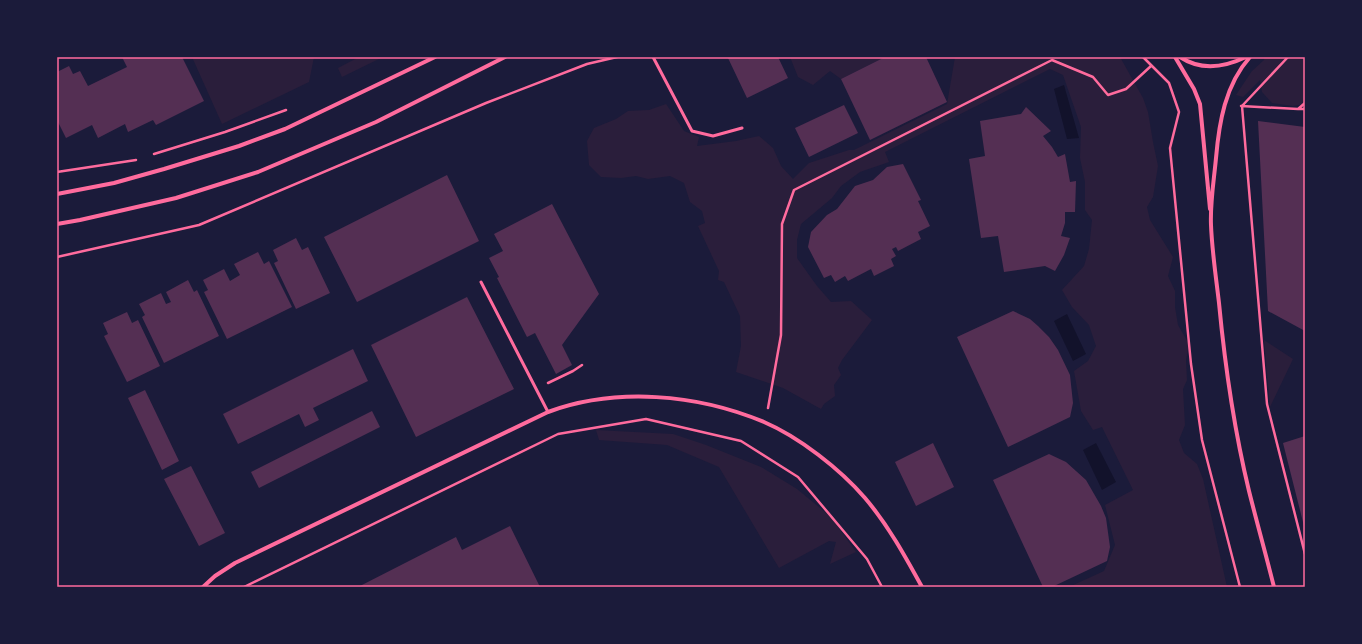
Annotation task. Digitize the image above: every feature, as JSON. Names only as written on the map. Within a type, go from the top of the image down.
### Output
[{"type":"street","points":[[57,194],[114,183],[164,169],[238,146],[285,129],[435,57]]},
{"type":"street","points":[[57,224],[87,219],[176,198],[258,172],[376,122],[505,57]]},
{"type":"street","points":[[1175,57],[1191,82],[1200,104],[1225,360],[1249,490],[1274,587]]},
{"type":"street","points":[[1180,57],[1201,65],[1214,67],[1232,63],[1246,57]]},
{"type":"street","points":[[1211,224],[1214,176],[1220,123],[1232,85],[1245,62],[1250,57]]},
{"type":"street","points":[[203,587],[215,576],[236,563],[548,412],[581,401],[628,397],[660,397],[697,402],[738,412],[765,422],[800,442],[847,479],[865,498],[897,542],[921,587]]},
{"type":"lane","points":[[653,57],[692,131],[713,136],[742,128]]},
{"type":"lane","points":[[481,282],[548,412]]},
{"type":"path","points":[[57,258],[199,224],[486,103],[587,64],[617,57]]},
{"type":"path","points":[[1143,57],[1169,83],[1179,112],[1170,148],[1191,364],[1202,440],[1240,587]]},
{"type":"path","points":[[1288,57],[1242,106],[1267,404],[1305,554]]},
{"type":"path","points":[[765,422],[781,335],[782,224],[794,190],[1052,60],[1093,77],[1108,95],[1126,89],[1151,66]]},
{"type":"path","points":[[1298,109],[1305,103]]},
{"type":"path","points":[[1242,106],[1305,109]]},
{"type":"path","points":[[152,155],[226,132],[292,107]]},
{"type":"path","points":[[57,172],[138,159]]},
{"type":"path","points":[[536,388],[573,371],[582,365]]},
{"type":"path","points":[[244,587],[558,434],[646,419],[741,441],[798,477],[867,559],[882,587]]},
{"type":"shaded area","points":[[192,57],[314,57],[309,82],[222,124]]},
{"type":"shaded area","points":[[359,57],[383,57],[342,77],[338,68]]},
{"type":"shaded area","points":[[790,57],[885,57],[841,79],[830,71],[813,85],[798,77]]},
{"type":"shaded area","points":[[955,57],[1120,57],[1143,98],[1148,112],[1158,166],[1153,197],[1147,207],[1150,220],[1173,257],[1168,276],[1175,291],[1175,307],[1178,325],[1189,344],[1186,360],[1187,380],[1183,389],[1185,425],[1179,440],[1184,453],[1197,464],[1203,479],[1227,587],[1069,587],[1104,571],[1115,545],[1105,505],[1133,490],[1102,427],[1093,430],[1081,411],[1074,371],[1088,361],[1096,346],[1089,325],[1072,307],[1062,290],[1084,266],[1089,249],[1092,220],[1085,210],[1085,182],[1080,158],[1081,127],[1063,75],[1050,69],[885,152],[889,162],[860,172],[841,186],[832,198],[801,224],[797,240],[797,258],[817,286],[831,302],[851,301],[872,320],[842,360],[838,368],[841,375],[834,385],[835,396],[824,404],[821,409],[783,388],[736,372],[741,346],[740,316],[724,282],[718,280],[719,271],[698,226],[705,223],[702,211],[690,202],[684,183],[670,176],[648,179],[636,176],[621,178],[601,177],[589,165],[587,141],[594,128],[616,119],[628,111],[649,110],[666,104],[684,131],[699,137],[697,146],[736,141],[759,136],[773,148],[781,166],[793,179],[809,163],[849,150],[854,150],[947,104]]},
{"type":"shaded area","points":[[1265,57],[1305,57],[1305,104],[1293,106],[1272,103],[1262,92],[1260,80],[1243,97],[1236,95],[1252,71],[1264,60]]},
{"type":"shaded area","points":[[1064,85],[1079,138],[1067,139],[1054,89]]},
{"type":"shaded area","points":[[1067,314],[1086,354],[1073,361],[1054,321]]},
{"type":"shaded area","points":[[1264,340],[1293,359],[1270,407]]},
{"type":"shaded area","points":[[596,430],[673,434],[706,445],[761,467],[797,489],[831,517],[856,552],[830,564],[836,542],[829,541],[779,568],[719,467],[667,445],[599,440]]},
{"type":"shaded area","points":[[1096,443],[1116,482],[1102,490],[1083,450]]},
{"type":"building","points":[[122,57],[182,57],[204,101],[156,125],[153,120],[128,132],[125,124],[98,138],[92,125],[66,138],[57,120],[57,72],[69,66],[73,74],[80,71],[88,86],[127,67]]},
{"type":"building","points":[[778,57],[788,78],[747,98],[728,58]]},
{"type":"building","points":[[885,57],[926,57],[947,102],[870,140],[841,79]]},
{"type":"building","points":[[844,105],[858,133],[809,157],[795,128]]},
{"type":"building","points":[[1026,107],[1051,131],[1043,136],[1058,157],[1065,154],[1070,182],[1076,181],[1075,212],[1065,212],[1065,223],[1061,236],[1070,238],[1064,255],[1055,271],[1045,266],[1004,272],[998,236],[981,238],[969,159],[985,156],[980,121],[1021,114]]},
{"type":"building","points":[[1258,121],[1305,127],[1305,331],[1268,311]]},
{"type":"building","points":[[903,164],[921,200],[918,201],[930,226],[918,232],[921,239],[898,251],[896,247],[892,249],[896,256],[891,259],[894,266],[874,276],[871,269],[848,281],[845,276],[835,282],[831,275],[824,278],[808,247],[811,232],[827,215],[837,209],[855,186],[873,180],[887,167]]},
{"type":"building","points":[[447,175],[479,241],[357,302],[324,237]]},
{"type":"building","points":[[552,204],[599,294],[562,345],[572,365],[556,374],[535,333],[527,337],[497,278],[499,277],[489,258],[503,251],[494,234]]},
{"type":"building","points":[[296,238],[302,250],[308,247],[330,293],[296,309],[274,263],[278,261],[273,250]]},
{"type":"building","points":[[258,252],[264,264],[269,261],[292,307],[227,339],[204,292],[208,290],[203,280],[224,269],[230,281],[240,275],[234,264]]},
{"type":"building","points":[[188,280],[194,292],[197,290],[219,336],[164,363],[142,317],[145,315],[139,304],[161,293],[166,304],[171,302],[166,292]]},
{"type":"building","points":[[467,297],[514,389],[416,437],[371,345]]},
{"type":"building","points":[[1013,311],[1030,319],[1049,337],[1058,350],[1070,375],[1073,403],[1070,417],[1008,447],[957,337]]},
{"type":"building","points":[[127,312],[132,323],[138,320],[160,366],[127,382],[104,336],[108,334],[103,323]]},
{"type":"building","points":[[353,349],[368,381],[313,408],[319,420],[305,427],[299,414],[238,444],[223,414]]},
{"type":"building","points":[[145,390],[179,461],[162,470],[128,398]]},
{"type":"building","points":[[372,411],[380,427],[259,488],[251,472]]},
{"type":"building","points":[[1305,436],[1305,526],[1304,526],[1283,443]]},
{"type":"building","points":[[933,443],[954,487],[916,506],[895,462]]},
{"type":"building","points":[[1049,454],[1066,462],[1086,480],[1106,518],[1110,547],[1107,561],[1052,587],[1043,587],[993,480]]},
{"type":"building","points":[[191,466],[225,533],[199,546],[164,479]]},
{"type":"building","points":[[510,526],[540,587],[358,587],[456,537],[462,550]]}]
